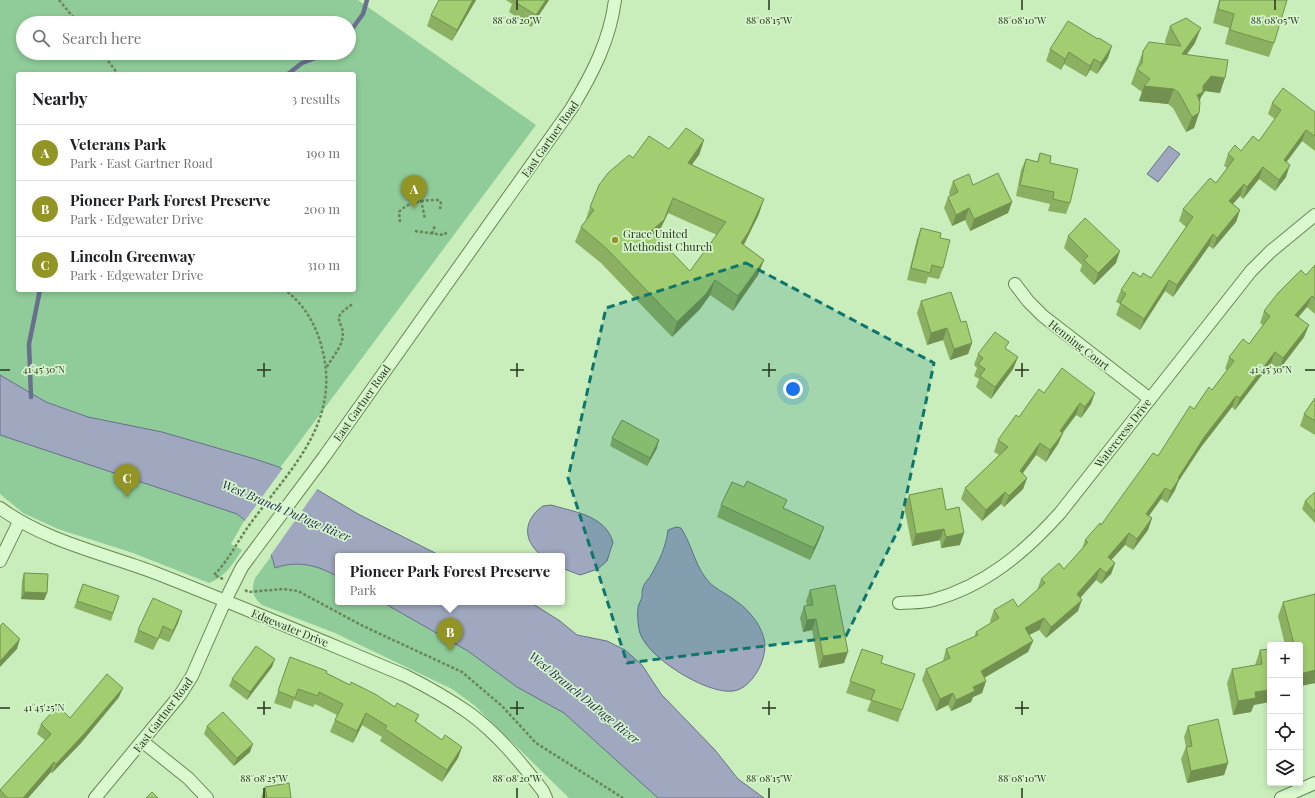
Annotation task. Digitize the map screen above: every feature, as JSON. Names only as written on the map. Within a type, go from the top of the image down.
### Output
[{"type":"street","name":"East Gartner Road","points":[[95,798],[143,742],[180,695],[192,676],[225,601],[242,567],[324,456],[571,109],[595,66],[612,23],[615,0]]},
{"type":"street","name":"Watercress Drive","points":[[900,603],[932,600],[972,586],[999,570],[1023,550],[1060,513],[1252,271],[1270,252],[1315,215]]},
{"type":"street","name":"Henning Court","points":[[1015,284],[1028,301],[1043,316],[1150,399]]},
{"type":"street","name":"Edgewater Drive","points":[[0,508],[19,522],[45,534],[136,566],[225,601],[406,676],[453,702],[471,714],[511,752],[543,791],[546,798]]},
{"type":"street","points":[[0,561],[19,522]]},
{"type":"street","points":[[143,742],[188,778],[207,798]]},
{"type":"street","points":[[1281,798],[1315,783]]},
{"type":"path","points":[[59,0],[72,16]]},
{"type":"path","points":[[107,60],[116,72]]},
{"type":"path","points":[[421,200],[425,219]]},
{"type":"path","points":[[400,222],[399,212],[421,200],[439,200],[441,203],[440,209]]},
{"type":"path","points":[[432,234],[435,224]]},
{"type":"path","points":[[415,231],[444,236],[447,232]]},
{"type":"path","points":[[219,577],[214,575],[228,558],[240,536],[302,456],[319,423],[326,398],[327,368],[317,330],[305,310],[294,296],[288,292]]},
{"type":"path","points":[[327,368],[342,341],[343,333],[338,320],[339,316],[353,304]]},
{"type":"path","points":[[248,592],[283,589],[298,591],[376,632],[462,672],[502,706],[536,743],[623,798]]},
{"type":"highlighted area","points":[[746,263],[934,363],[900,526],[846,636],[627,663],[568,478],[606,308]]},
{"type":"green space","points":[[0,0],[358,0],[536,125],[256,500],[231,544],[242,550],[224,574],[209,583],[133,553],[58,529],[23,513],[0,494]]},
{"type":"green space","points":[[299,519],[335,553],[335,605],[463,605],[706,798],[569,798],[474,705],[452,689],[335,633],[262,605],[253,593],[255,578]]},
{"type":"water","points":[[1169,146],[1180,154],[1158,182],[1147,174]]},
{"type":"water","name":"West Branch DuPage River","points":[[0,375],[46,402],[88,417],[162,432],[279,467],[358,514],[435,553],[335,553],[335,576],[323,569],[299,564],[291,564],[275,568],[273,559],[266,544],[256,531],[237,514],[0,435]]},
{"type":"water","points":[[551,505],[588,516],[603,526],[609,533],[613,542],[607,561],[598,569],[580,575],[565,569],[565,553],[538,553],[528,537],[528,525],[530,520],[543,506]]},
{"type":"water","points":[[676,527],[681,528],[701,571],[708,581],[748,611],[762,631],[765,646],[760,666],[749,682],[739,689],[733,691],[722,691],[708,687],[677,671],[651,650],[643,639],[639,629],[638,605],[642,597],[643,588],[662,554],[668,530]]},
{"type":"water","name":"West Branch DuPage River","points":[[387,605],[535,605],[560,621],[577,635],[607,641],[625,650],[642,665],[661,694],[715,750],[738,779],[764,798],[658,798],[564,713],[517,687],[468,651]]},
{"type":"pier","points":[[283,468],[318,488],[270,556],[260,538],[244,522]]},
{"type":"building","points":[[439,0],[473,0],[457,30],[431,15]]},
{"type":"building","points":[[513,0],[546,0],[536,15]]},
{"type":"building","points":[[1220,0],[1287,0],[1274,43],[1230,30],[1234,14],[1218,9]]},
{"type":"building","points":[[1186,18],[1201,28],[1182,54],[1228,60],[1225,78],[1211,76],[1203,86],[1203,92],[1197,95],[1200,102],[1199,113],[1192,117],[1179,93],[1174,89],[1144,86],[1150,79],[1137,69],[1142,63],[1143,51],[1149,42],[1181,46],[1170,26]]},
{"type":"building","points":[[1068,21],[1112,46],[1101,63],[1094,59],[1090,66],[1069,52],[1065,59],[1050,49]]},
{"type":"building","points":[[1283,88],[1315,112],[1315,136],[1306,130],[1284,160],[1290,165],[1279,180],[1263,167],[1247,187],[1244,184],[1229,201],[1240,210],[1217,238],[1213,234],[1177,285],[1169,280],[1144,319],[1120,303],[1126,294],[1121,290],[1133,272],[1141,277],[1143,273],[1151,278],[1193,217],[1183,209],[1210,178],[1216,183],[1234,159],[1228,154],[1235,145],[1241,151],[1253,136],[1259,141],[1281,110],[1272,103]]},
{"type":"building","name":"Grace United Methodist Church","points":[[686,128],[704,140],[688,163],[764,199],[749,231],[741,243],[764,260],[738,296],[715,280],[706,294],[677,322],[606,248],[581,227],[594,210],[590,207],[599,185],[608,173],[629,155],[633,158],[649,136],[669,149]],"holes":[[[673,198],[726,222],[690,271],[651,231],[664,220]]]},
{"type":"building","points":[[1040,153],[1051,156],[1050,163],[1078,169],[1070,203],[1053,199],[1054,192],[1020,185],[1026,159],[1038,162]]},
{"type":"building","points":[[998,173],[1012,202],[974,219],[969,208],[956,215],[948,197],[958,192],[953,181],[969,174],[973,185]]},
{"type":"building","points":[[1085,218],[1120,251],[1098,273],[1084,260],[1088,256],[1068,236]]},
{"type":"building","points":[[921,228],[941,233],[940,238],[950,240],[943,268],[932,265],[930,273],[911,268]]},
{"type":"building","points":[[1315,265],[1315,299],[1312,296],[1295,315],[1309,325],[1283,358],[1275,352],[1240,398],[1236,396],[1205,436],[1171,491],[1165,488],[1146,514],[1152,518],[1137,539],[1129,533],[1108,557],[1115,563],[1106,573],[1100,568],[1077,594],[1082,600],[1051,627],[1044,618],[1025,628],[1033,641],[981,671],[986,681],[973,687],[975,691],[956,700],[953,693],[940,699],[926,669],[950,658],[946,649],[978,635],[976,632],[999,618],[994,610],[1013,599],[1018,607],[1045,583],[1041,579],[1059,563],[1064,569],[1088,542],[1085,540],[1100,523],[1101,525],[1153,453],[1158,456],[1190,406],[1194,409],[1209,387],[1212,390],[1234,361],[1229,357],[1243,339],[1249,344],[1270,316],[1264,311],[1278,293],[1301,270],[1306,275]]},
{"type":"building","points":[[951,292],[961,322],[966,321],[972,343],[954,349],[947,328],[931,333],[921,301]]},
{"type":"building","points":[[995,332],[1009,342],[1005,348],[1018,357],[995,387],[980,376],[985,369],[978,364],[983,358],[978,354]]},
{"type":"building","points":[[1062,368],[1095,393],[1085,407],[1080,403],[1060,431],[1063,433],[1050,450],[1040,443],[1020,471],[1027,478],[1009,496],[1005,492],[986,510],[965,488],[1008,447],[998,440],[1016,415],[1019,417],[1039,389],[1044,393]]},
{"type":"building","points":[[1315,398],[1315,421],[1304,414]]},
{"type":"building","points":[[622,420],[659,440],[650,458],[612,438]]},
{"type":"building","points":[[747,481],[787,500],[783,508],[824,527],[814,548],[721,505],[732,482],[744,487]]},
{"type":"building","points":[[942,488],[946,510],[959,507],[964,533],[946,537],[944,529],[916,534],[909,495]]},
{"type":"building","points":[[1315,492],[1315,512],[1305,501]]},
{"type":"building","points":[[24,573],[48,574],[47,593],[24,592]]},
{"type":"building","points":[[83,584],[119,596],[113,613],[77,601]]},
{"type":"building","points":[[835,585],[848,652],[823,656],[816,619],[807,620],[804,606],[813,605],[810,590]]},
{"type":"building","points":[[1315,594],[1315,670],[1303,673],[1303,642],[1293,642],[1283,602]]},
{"type":"building","points":[[153,598],[182,611],[173,631],[163,626],[158,639],[138,630]]},
{"type":"building","points":[[3,623],[20,639],[0,661],[0,626]]},
{"type":"building","points":[[256,646],[275,659],[250,692],[232,679]]},
{"type":"building","points":[[862,649],[883,656],[881,663],[915,674],[902,710],[871,700],[875,690],[850,681]]},
{"type":"building","points":[[1267,649],[1267,690],[1255,692],[1256,698],[1238,701],[1232,669],[1262,664],[1260,650]]},
{"type":"building","points":[[290,657],[327,671],[326,673],[350,685],[351,682],[375,694],[395,707],[397,703],[419,715],[415,721],[442,740],[445,735],[462,747],[447,770],[385,729],[387,726],[366,713],[357,731],[335,720],[343,704],[319,692],[318,696],[298,689],[295,698],[278,691]]},
{"type":"building","points":[[107,674],[123,688],[84,734],[56,764],[54,762],[23,798],[8,798],[0,790],[51,734],[41,724],[58,706],[70,718]]},
{"type":"building","points":[[223,712],[253,744],[237,758],[207,726]]},
{"type":"building","points":[[1218,719],[1228,763],[1191,771],[1186,747],[1192,746],[1188,726]]},
{"type":"building","points":[[289,783],[291,798],[267,798],[265,787]]},
{"type":"building","points":[[152,792],[158,798],[146,798]]},
{"type":"waterway","points":[[356,24],[363,14],[367,0]]},
{"type":"waterway","points":[[291,72],[302,63],[310,60]]},
{"type":"waterway","points":[[31,397],[29,344],[40,292]]},
{"type":"place","name":"Veterans Park","points":[[414,208]]},
{"type":"place","name":"Grace United Methodist Church","points":[[615,240]]},
{"type":"place","name":"Lincoln Greenway","points":[[127,497]]},
{"type":"place","name":"Pioneer Park Forest Preserve","points":[[450,651]]}]
